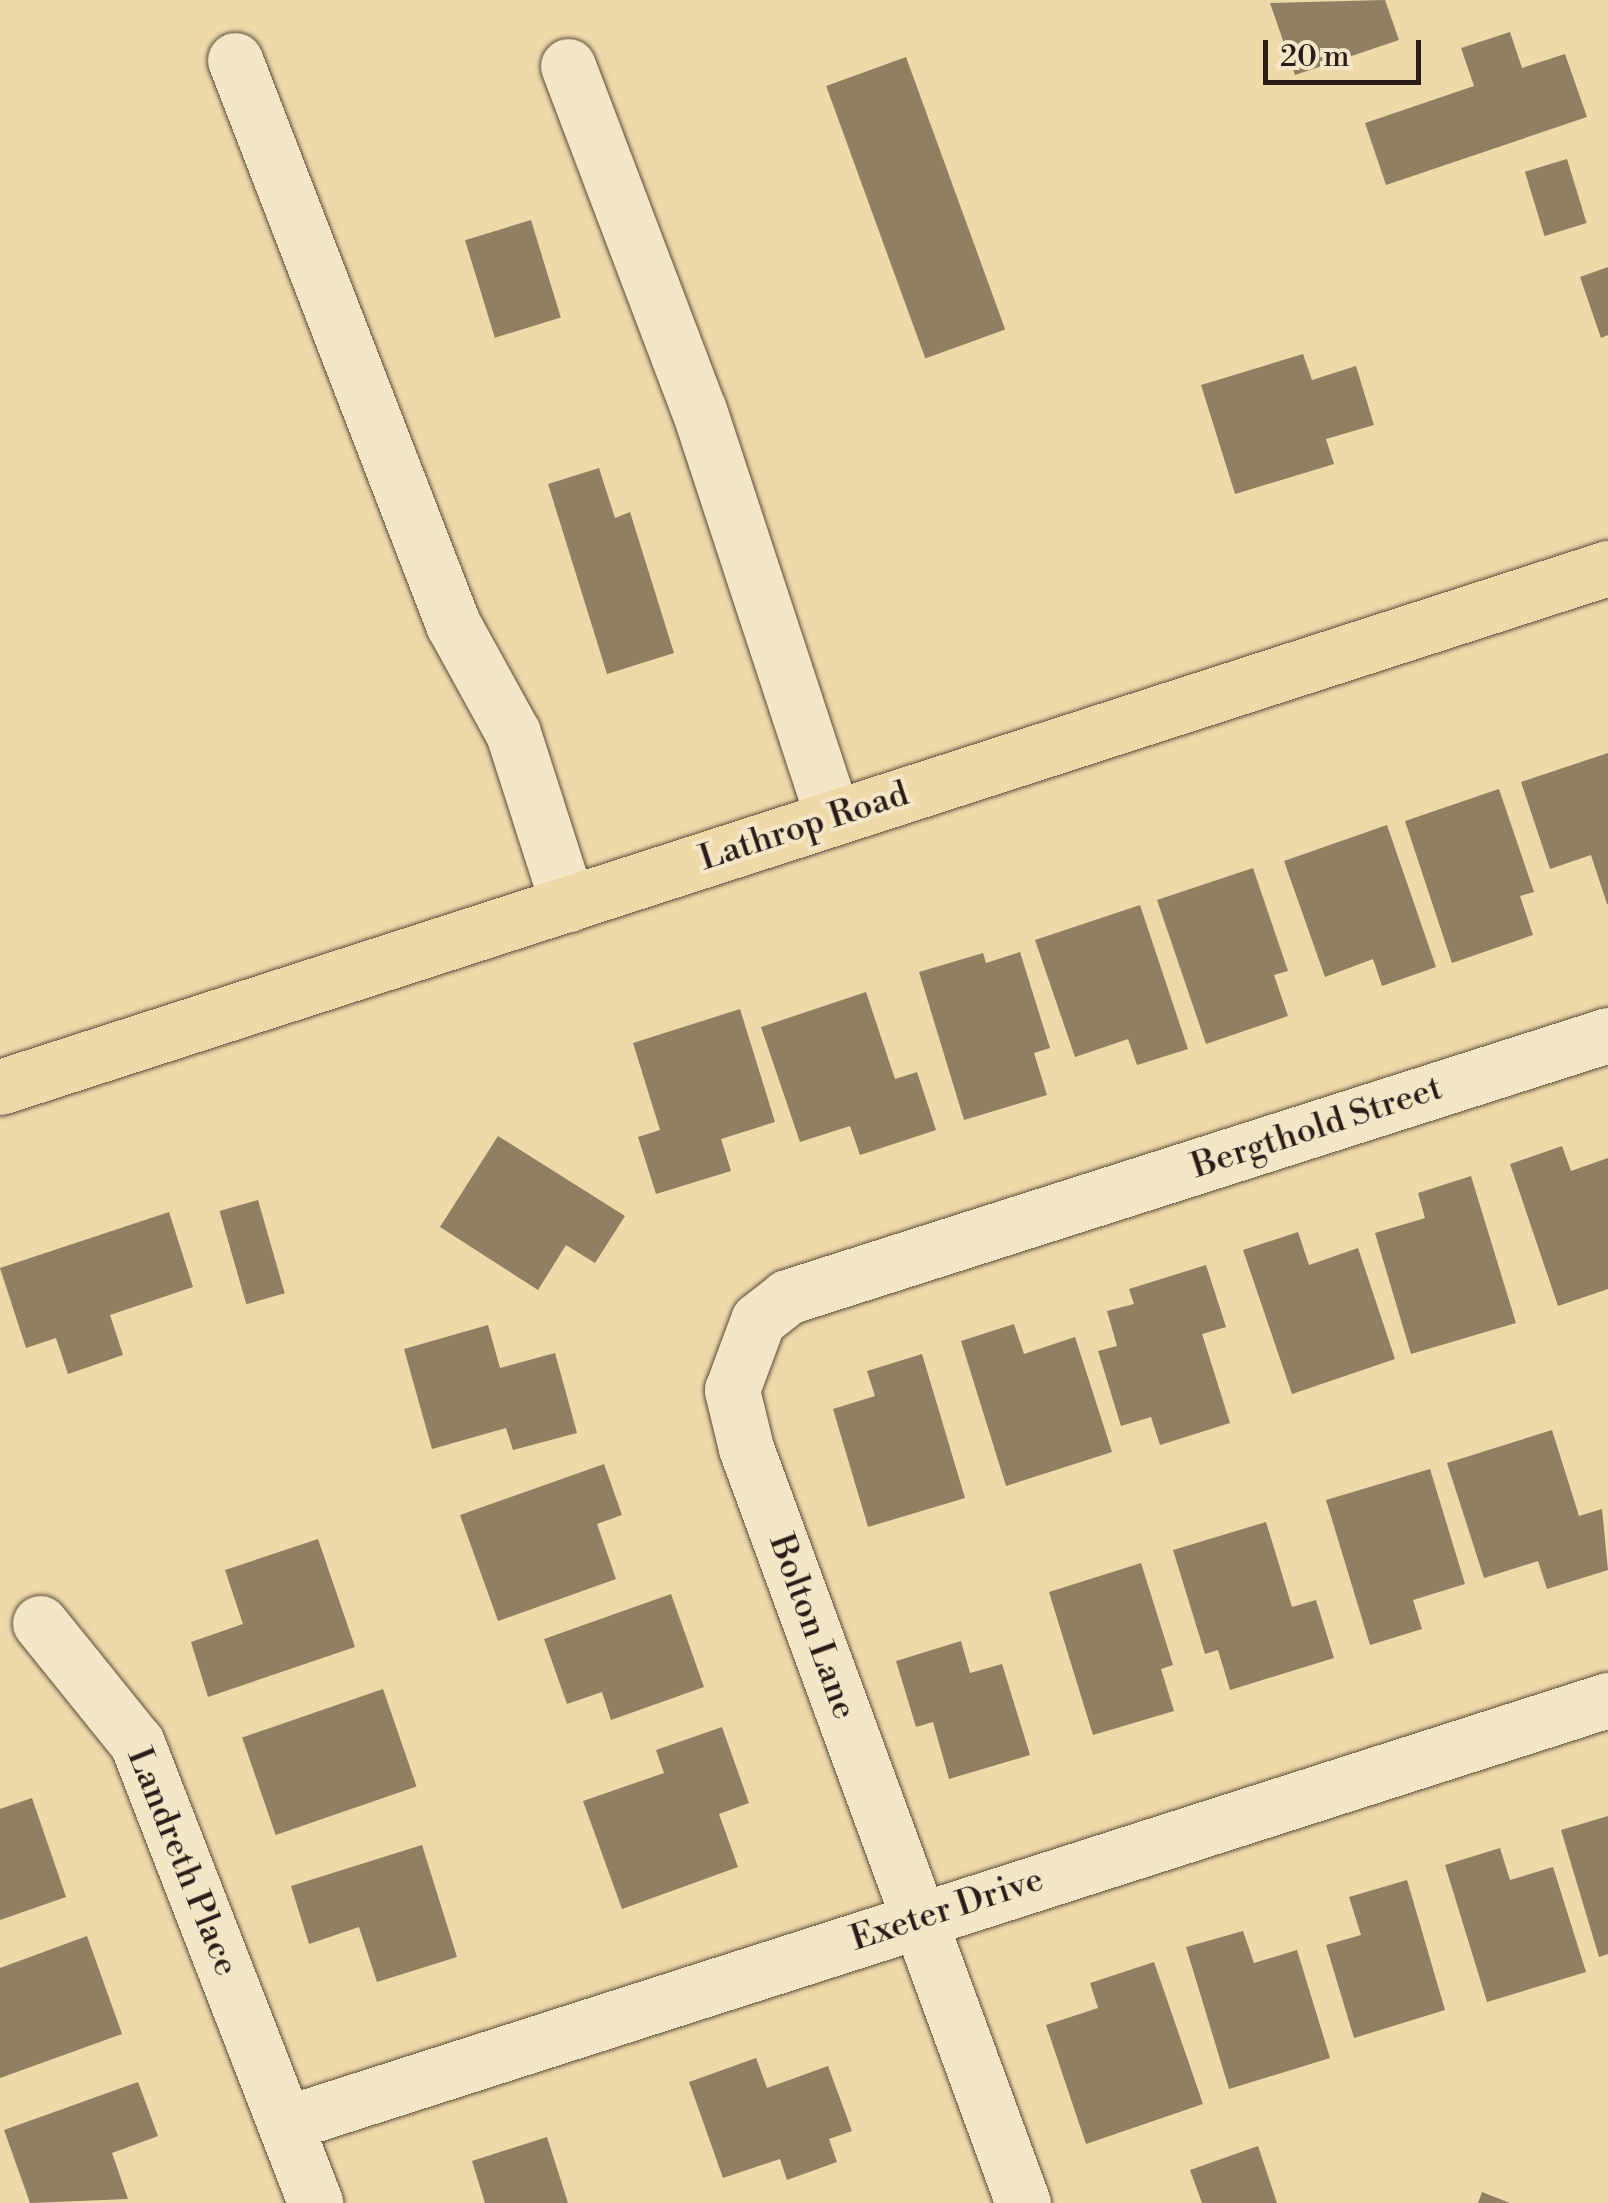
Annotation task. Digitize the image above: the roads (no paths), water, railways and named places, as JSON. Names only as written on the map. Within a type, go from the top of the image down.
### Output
[{"type":"main road","name":"Lathrop Road","points":[[0,1087],[1608,568]]},
{"type":"street","points":[[236,60],[453,624],[513,733],[568,904]]},
{"type":"street","points":[[568,66],[699,410],[833,818]]},
{"type":"street","name":"Bergthold Street","points":[[1026,1221],[1608,1035]]},
{"type":"street","name":"Bolton Lane","points":[[1023,2203],[746,1448],[735,1366],[758,1320],[787,1297],[1026,1221]]},
{"type":"street","name":"Landreth Place","points":[[40,1623],[137,1743],[314,2203]]},
{"type":"street","name":"Exeter Drive","points":[[286,2123],[1608,1700]]}]
